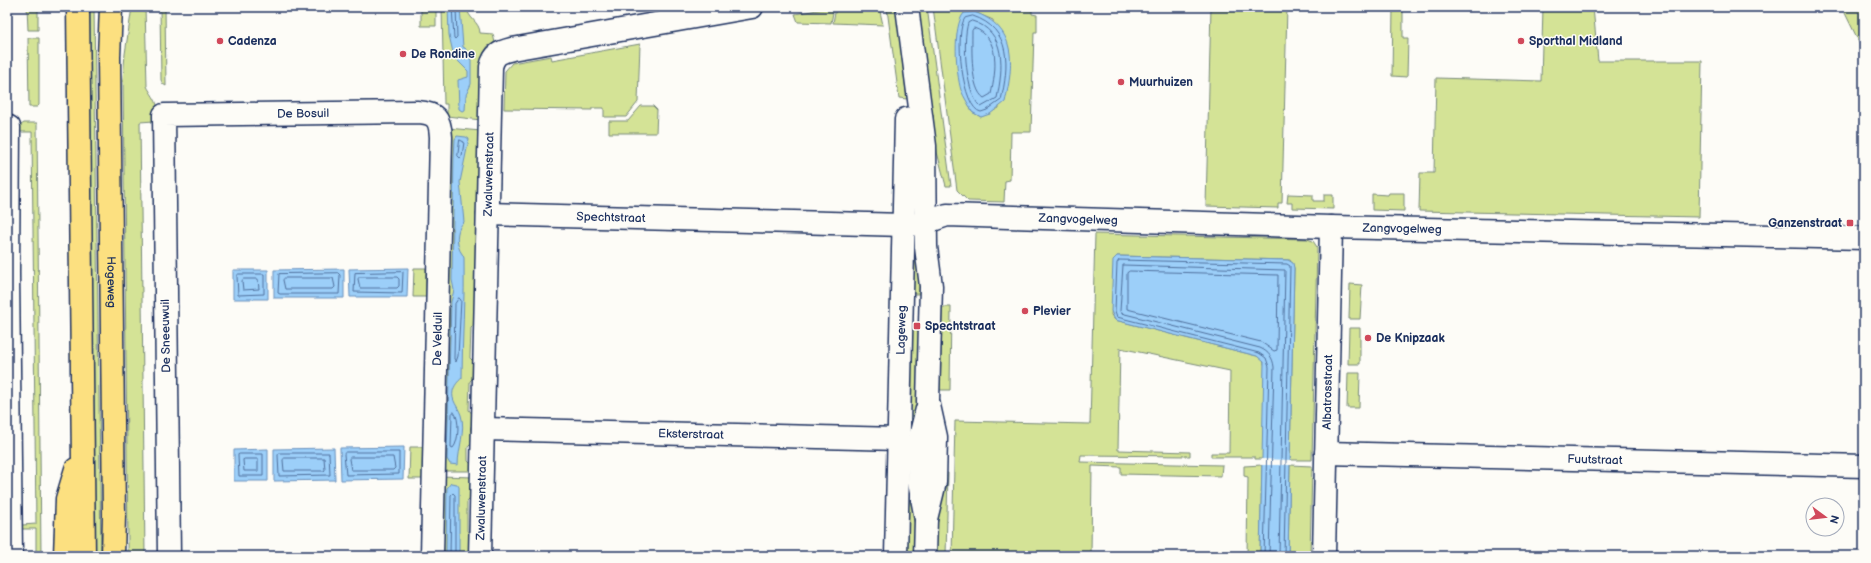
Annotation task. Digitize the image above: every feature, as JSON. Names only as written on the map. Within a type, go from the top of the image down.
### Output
[{"type":"main road","points":[[78,7],[84,556]]},
{"type":"main road","name":"Hogeweg","points":[[111,7],[109,57],[114,515],[112,556]]},
{"type":"main road","points":[[65,556],[67,499],[83,447]]},
{"type":"main road","points":[[114,515],[120,556]]},
{"type":"street","name":"Zwaluwenstraat","points":[[480,556],[491,67],[496,54],[512,49],[549,42],[752,7]]},
{"type":"street","points":[[907,7],[925,146],[940,192],[934,220],[941,247],[931,286],[928,402],[920,437],[919,482],[926,519],[925,556]]},
{"type":"street","name":"De Bosuil","points":[[164,115],[417,112],[430,114],[439,122]]},
{"type":"street","name":"De Sneeuwuil","points":[[164,115],[169,556]]},
{"type":"street","name":"Lageweg","points":[[896,556],[906,119],[921,117]]},
{"type":"street","name":"De Velduil","points":[[432,556],[441,145],[439,122]]},
{"type":"street","points":[[8,126],[8,460],[12,556]]},
{"type":"street","name":"Spechtstraat","points":[[488,214],[904,225],[921,224],[934,220]]},
{"type":"street","name":"Zangvogelweg","points":[[934,220],[947,215],[958,215],[1331,228],[1864,238]]},
{"type":"street","name":"Albatrosstraat","points":[[1324,556],[1331,228]]},
{"type":"street","name":"Eksterstraat","points":[[483,429],[899,440]]},
{"type":"street","name":"Fuutstraat","points":[[1326,453],[1864,466]]},
{"type":"green space","points":[[27,7],[38,7],[38,30],[28,30]]},
{"type":"green space","points":[[87,7],[94,7],[101,556],[94,556]]},
{"type":"green space","points":[[132,7],[145,7],[147,86],[157,104],[157,107],[154,108],[154,121],[140,122],[145,556],[128,556],[123,79]]},
{"type":"green space","points":[[160,7],[165,7],[166,86],[161,80]]},
{"type":"green space","points":[[421,7],[436,7],[436,26],[421,26]]},
{"type":"green space","points":[[442,7],[467,7],[469,14],[478,26],[480,33],[493,34],[495,43],[488,46],[483,54],[481,120],[447,116],[447,104],[444,104]]},
{"type":"green space","points":[[834,7],[831,23],[798,22],[795,14]]},
{"type":"green space","points":[[836,7],[879,7],[883,25],[833,23]]},
{"type":"green space","points":[[918,7],[927,7],[951,186],[946,186],[937,152]]},
{"type":"green space","points":[[933,7],[1032,7],[1032,14],[1037,15],[1037,32],[1034,32],[1031,132],[1011,132],[1010,180],[1005,181],[1004,202],[968,201],[957,190]],"holes":[[[974,12],[993,20],[999,108],[981,117],[972,112],[970,107]]]},
{"type":"green space","points":[[1211,7],[1287,7],[1282,203],[1278,203],[1278,208],[1206,206]]},
{"type":"green space","points":[[1393,7],[1403,7],[1403,38],[1408,38],[1407,77],[1392,76]]},
{"type":"green space","points":[[1543,7],[1593,7],[1598,61],[1702,61],[1699,217],[1419,211],[1420,173],[1434,173],[1436,78],[1541,81]]},
{"type":"green space","points":[[1842,7],[1864,7],[1864,52]]},
{"type":"green space","points":[[896,8],[907,99],[899,98],[887,9]]},
{"type":"green space","points":[[28,38],[39,38],[39,105],[37,107],[29,107]]},
{"type":"green space","points":[[640,44],[638,102],[626,117],[604,117],[604,108],[592,108],[592,110],[504,109],[505,71],[512,63],[551,56],[552,60]]},
{"type":"green space","points":[[641,106],[653,106],[657,110],[656,133],[609,133],[609,121],[628,121]]},
{"type":"green space","points":[[24,123],[37,123],[41,556],[36,556],[36,529],[22,529],[22,525],[36,524],[32,132],[17,132],[18,127]]},
{"type":"green space","points":[[447,128],[481,131],[476,323],[471,328],[470,358],[475,363],[475,376],[470,381],[469,410],[474,416],[474,441],[468,447],[468,461],[473,466],[473,471],[440,471]]},
{"type":"green space","points":[[1389,193],[1404,193],[1404,211],[1372,210],[1372,194],[1388,195]]},
{"type":"green space","points":[[1288,194],[1313,195],[1313,201],[1324,201],[1324,195],[1333,195],[1333,209],[1292,208],[1292,203],[1287,203]]},
{"type":"green space","points":[[1095,234],[1307,239],[1313,241],[1317,247],[1312,460],[1290,460],[1294,268],[1290,260],[1117,256],[1111,315],[1115,320],[1257,356],[1263,360],[1265,367],[1263,459],[1255,459],[1255,457],[1211,457],[1211,453],[1229,453],[1230,371],[1120,348],[1118,450],[1190,452],[1190,456],[1081,455],[1080,462],[1222,465],[1221,476],[1121,474],[1121,467],[1092,466],[1091,556],[952,556],[955,421],[1090,424]]},
{"type":"green space","points":[[911,249],[921,249],[919,294],[910,294]]},
{"type":"green space","points":[[414,268],[426,268],[426,297],[413,297]]},
{"type":"green space","points":[[1350,284],[1362,285],[1360,319],[1349,319]]},
{"type":"green space","points":[[942,307],[951,307],[950,390],[940,390]]},
{"type":"green space","points":[[909,325],[919,325],[917,400],[907,446]]},
{"type":"green space","points":[[1349,328],[1360,328],[1360,364],[1348,364]]},
{"type":"green space","points":[[1348,373],[1360,373],[1359,408],[1347,408]]},
{"type":"green space","points":[[410,447],[424,447],[423,479],[409,479]]},
{"type":"green space","points":[[906,457],[915,520],[914,556],[904,556]]},
{"type":"green space","points":[[1262,465],[1260,556],[1247,556],[1248,477],[1244,476],[1244,466]]},
{"type":"green space","points":[[1290,465],[1312,466],[1310,556],[1288,556]]},
{"type":"green space","points":[[939,473],[948,473],[946,556],[936,556]]},
{"type":"green space","points":[[439,476],[473,477],[472,497],[467,502],[467,531],[472,537],[472,556],[438,556]]},
{"type":"water","points":[[448,7],[460,7],[463,47],[471,60],[471,84],[466,95],[465,110],[462,111],[459,109],[458,80],[468,77],[468,71],[454,57],[449,35]]},
{"type":"water","points":[[974,12],[988,19],[998,27],[1005,37],[1009,48],[1010,60],[1010,74],[1005,102],[990,114],[981,117],[972,112],[962,93],[959,82],[956,50],[956,39],[960,20],[964,13]]},
{"type":"water","points":[[457,136],[466,137],[469,139],[460,182],[464,222],[460,227],[457,237],[459,248],[464,258],[462,378],[455,385],[453,395],[454,401],[461,415],[463,427],[458,465],[450,464],[447,459],[451,302],[454,290],[452,280],[454,158],[455,139]]},
{"type":"water","points":[[1117,256],[1288,260],[1293,263],[1288,556],[1260,556],[1264,362],[1257,356],[1115,320],[1111,311],[1113,260]]},
{"type":"water","points":[[408,268],[407,297],[350,297],[349,269]]},
{"type":"water","points":[[344,269],[344,298],[274,298],[274,270]]},
{"type":"water","points":[[233,270],[268,270],[268,299],[233,299]]},
{"type":"water","points":[[404,447],[403,479],[341,480],[340,448]]},
{"type":"water","points":[[334,448],[335,480],[274,481],[274,449]]},
{"type":"water","points":[[268,449],[268,481],[234,481],[234,450]]},
{"type":"water","points":[[451,483],[457,484],[459,487],[459,556],[446,556],[447,488]]},
{"type":"pier","points":[[1261,459],[1292,460],[1292,465],[1260,465]]},
{"type":"place","name":"Cadenza","points":[[220,41]]},
{"type":"place","name":"Sporthal Midland","points":[[1521,41]]},
{"type":"place","name":"De Rondine","points":[[403,54]]},
{"type":"place","name":"Muurhuizen","points":[[1121,82]]},
{"type":"place","name":"Ganzenstraat","points":[[1850,223]]},
{"type":"place","name":"Plevier","points":[[1025,311]]},
{"type":"place","name":"Spechtstraat","points":[[917,326]]},
{"type":"place","name":"De Knipzaak","points":[[1368,338]]}]
